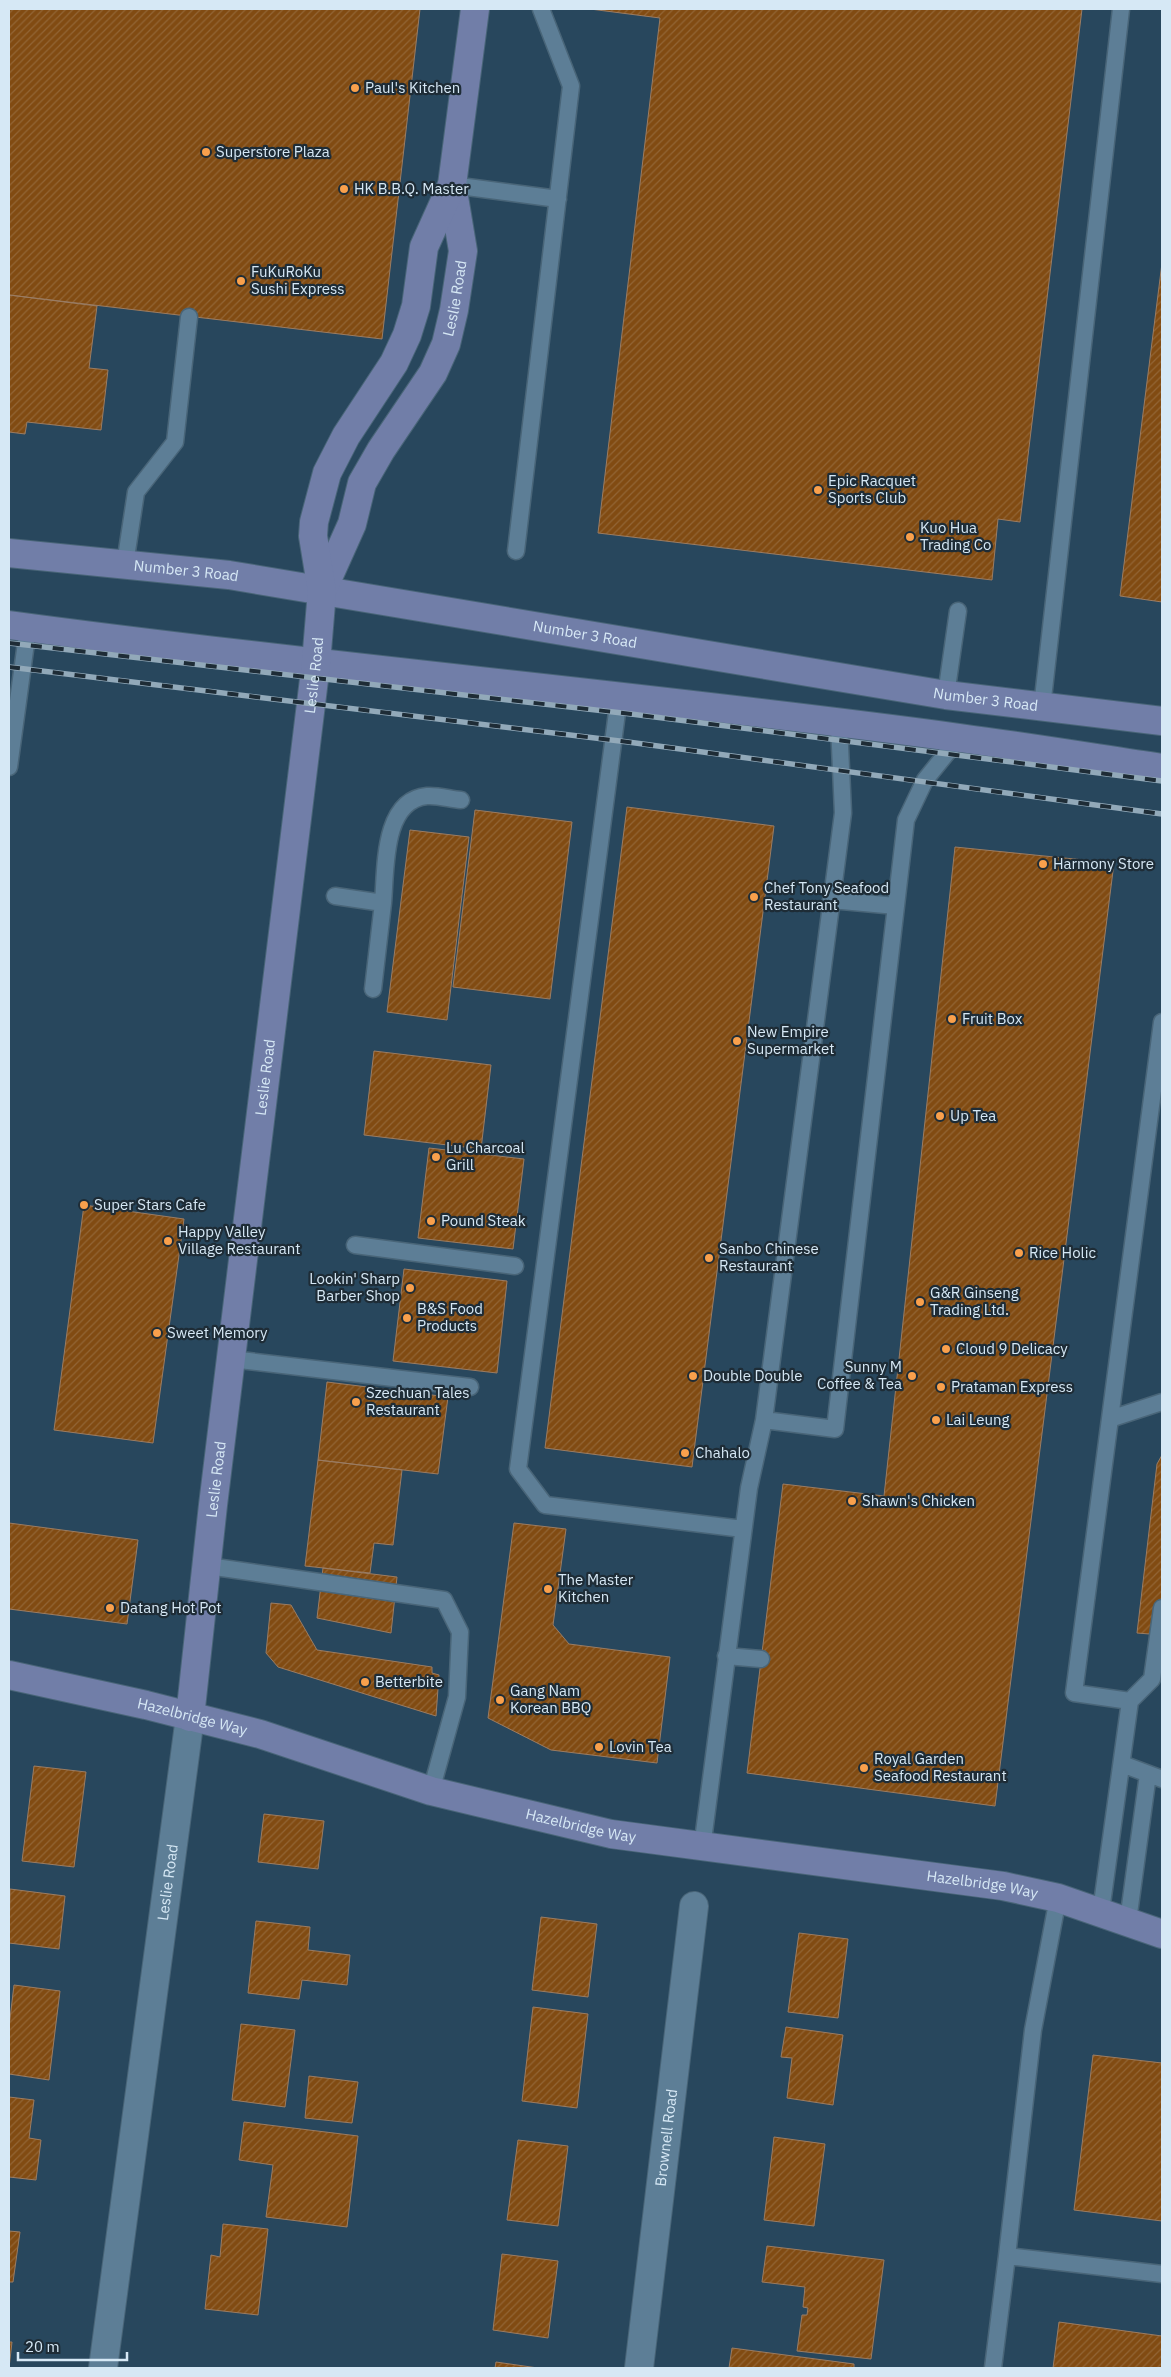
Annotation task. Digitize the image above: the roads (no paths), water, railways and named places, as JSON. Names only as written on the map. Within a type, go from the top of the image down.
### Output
[{"type":"street","name":"Leslie Road","points":[[103,2368],[190,1717],[231,1358],[316,663],[322,591],[313,536],[314,522],[327,473],[346,436],[394,363],[407,334],[416,306],[424,247],[452,185],[475,9]]},
{"type":"street","name":"Leslie Road","points":[[322,591],[352,524],[362,483],[381,450],[433,373],[446,344],[454,310],[463,250],[452,185]]},
{"type":"street","name":"Number 3 Road","points":[[9,553],[229,575],[946,695],[1162,721]]},
{"type":"street","points":[[18,627],[959,738],[1162,768]]},
{"type":"street","name":"Hazelbridge Way","points":[[9,1675],[260,1734],[431,1791],[612,1834],[702,1848],[950,1878],[1058,1898],[1101,1911],[1162,1934]]},
{"type":"street","name":"Brownell Road","points":[[639,2368],[694,1906]]},
{"type":"lane","points":[[516,551],[571,86],[541,9]]},
{"type":"lane","points":[[1042,707],[1121,9]]},
{"type":"lane","points":[[452,185],[558,199]]},
{"type":"lane","points":[[125,564],[136,492],[175,442],[189,317]]},
{"type":"lane","points":[[946,695],[958,611]]},
{"type":"lane","points":[[9,767],[16,713],[18,627]]},
{"type":"lane","points":[[618,697],[518,1468],[545,1505],[743,1529]]},
{"type":"lane","points":[[702,1848],[743,1529],[749,1488],[764,1420],[842,813],[839,724]]},
{"type":"lane","points":[[764,1420],[835,1429],[906,820],[925,780],[959,738]]},
{"type":"lane","points":[[372,989],[392,824],[407,802],[427,796],[461,800]]},
{"type":"lane","points":[[335,896],[382,903]]},
{"type":"lane","points":[[831,900],[896,906]]},
{"type":"lane","points":[[1130,1701],[1074,1693],[1160,1064],[1162,1022]]},
{"type":"lane","points":[[354,1246],[515,1266]]},
{"type":"lane","points":[[231,1358],[470,1387]]},
{"type":"lane","points":[[1110,1420],[1162,1402]]},
{"type":"lane","points":[[208,1566],[444,1600],[460,1632],[457,1697],[431,1791]]},
{"type":"lane","points":[[1101,1911],[1130,1701],[1152,1679],[1162,1608]]},
{"type":"lane","points":[[726,1656],[761,1659]]},
{"type":"lane","points":[[1122,1764],[1155,1776],[1128,1921]]},
{"type":"lane","points":[[993,2368],[1033,2030],[1058,1898]]},
{"type":"lane","points":[[1007,2256],[1162,2274]]},
{"type":"railway","points":[[9,643],[631,714],[1162,781]]},
{"type":"railway","points":[[9,667],[628,742],[1162,814]]},
{"type":"place","name":"Paul's Kitchen","points":[[355,88]]},
{"type":"place","name":"Superstore Plaza","points":[[206,152]]},
{"type":"place","name":"HK B.B.Q. Master","points":[[344,189]]},
{"type":"place","name":"FuKuRoKu Sushi Express","points":[[241,281]]},
{"type":"place","name":"Epic Racquet Sports Club","points":[[818,490]]},
{"type":"place","name":"Kuo Hua Trading Co","points":[[910,537]]},
{"type":"place","name":"Harmony Store","points":[[1043,864]]},
{"type":"place","name":"Chef Tony Seafood Restaurant","points":[[754,897]]},
{"type":"place","name":"Fruit Box","points":[[952,1019]]},
{"type":"place","name":"New Empire Supermarket","points":[[737,1041]]},
{"type":"place","name":"Up Tea","points":[[940,1116]]},
{"type":"place","name":"Lu Charcoal Grill","points":[[436,1157]]},
{"type":"place","name":"Super Stars Cafe","points":[[84,1205]]},
{"type":"place","name":"Pound Steak","points":[[431,1221]]},
{"type":"place","name":"Happy Valley Village Restaurant","points":[[168,1241]]},
{"type":"place","name":"Rice Holic","points":[[1019,1253]]},
{"type":"place","name":"Sanbo Chinese Restaurant","points":[[709,1258]]},
{"type":"place","name":"Lookin' Sharp Barber Shop","points":[[410,1288]]},
{"type":"place","name":"G&R Ginseng Trading Ltd.","points":[[920,1302]]},
{"type":"place","name":"B&S Food Products","points":[[407,1318]]},
{"type":"place","name":"Sweet Memory","points":[[157,1333]]},
{"type":"place","name":"Cloud 9 Delicacy","points":[[946,1349]]},
{"type":"place","name":"Double Double","points":[[693,1376]]},
{"type":"place","name":"Sunny M Coffee & Tea","points":[[912,1376]]},
{"type":"place","name":"Prataman Express","points":[[941,1387]]},
{"type":"place","name":"Szechuan Tales Restaurant","points":[[356,1402]]},
{"type":"place","name":"Lai Leung","points":[[936,1420]]},
{"type":"place","name":"Chahalo","points":[[685,1453]]},
{"type":"place","name":"Shawn's Chicken","points":[[852,1501]]},
{"type":"place","name":"The Master Kitchen","points":[[548,1589]]},
{"type":"place","name":"Datang Hot Pot","points":[[110,1608]]},
{"type":"place","name":"Betterbite","points":[[365,1682]]},
{"type":"place","name":"Gang Nam Korean BBQ","points":[[500,1700]]},
{"type":"place","name":"Lovin Tea","points":[[599,1747]]},
{"type":"place","name":"Royal Garden Seafood Restaurant","points":[[864,1768]]}]
